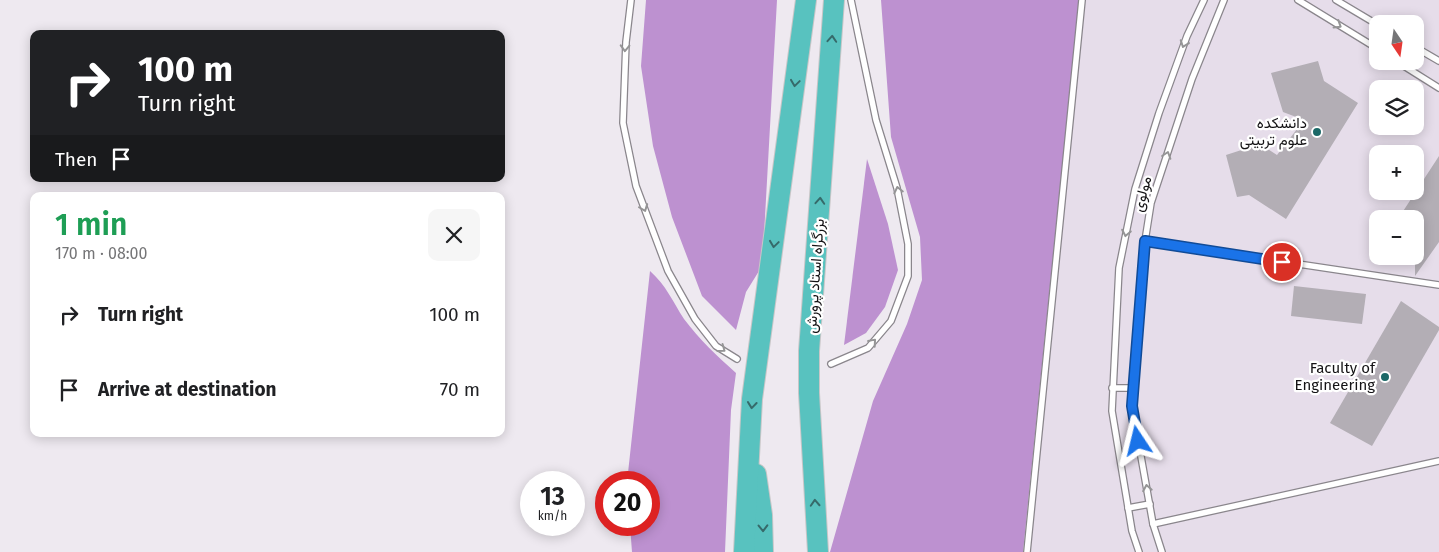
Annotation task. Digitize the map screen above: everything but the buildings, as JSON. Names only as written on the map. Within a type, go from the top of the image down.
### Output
[{"type":"highway","points":[[744,552],[749,428],[806,0]]},
{"type":"highway","name":"بزرگراه استاد پرورش","points":[[818,552],[809,393],[809,350],[834,0]]},
{"type":"highway","points":[[749,428],[762,515],[763,552]]},
{"type":"lane","points":[[632,0],[626,42],[623,123],[636,186],[668,271],[695,319],[716,346],[737,359]]},
{"type":"lane","points":[[830,364],[868,348],[891,321],[908,276],[908,244],[898,188],[876,120],[851,0]]},
{"type":"lane","points":[[1027,552],[1082,0]]},
{"type":"lane","name":"مولوی","points":[[1138,552],[1128,508],[1112,411],[1119,268],[1134,189],[1171,78],[1187,36],[1204,0]]},
{"type":"lane","name":"مولوی","points":[[1162,552],[1153,524],[1132,406],[1145,241],[1151,203],[1192,78],[1224,0]]},
{"type":"lane","points":[[1298,0],[1369,44]]},
{"type":"lane","points":[[1336,0],[1369,20]]},
{"type":"lane","points":[[1424,52],[1439,61]]},
{"type":"lane","points":[[1410,70],[1439,88]]},
{"type":"lane","points":[[1145,241],[1439,285]]},
{"type":"lane","points":[[1112,388],[1133,388]]},
{"type":"lane","points":[[1153,524],[1439,461]]},
{"type":"lane","points":[[1128,508],[1150,504]]},
{"type":"shaded area","points":[[646,0],[777,0],[764,235],[759,271],[746,292],[736,330],[702,296],[672,217],[653,146],[641,66]]},
{"type":"shaded area","points":[[881,0],[1079,0],[1023,552],[830,552],[873,401],[907,324],[922,280],[920,237],[891,137]]},
{"type":"shaded area","points":[[1079,0],[1439,0],[1439,552],[1023,552]]},
{"type":"shaded area","points":[[867,159],[888,224],[898,270],[885,307],[866,333],[844,345]]},
{"type":"shaded area","points":[[650,271],[665,288],[684,319],[736,373],[731,410],[725,552],[632,552],[631,536],[660,536],[660,471],[628,471]]},
{"type":"place","name":"دانشکده علوم تربیتی","points":[[1317,132]]},
{"type":"place","name":"Faculty of Engineering","points":[[1385,377]]},
{"type":"route","points":[[1138,441],[1132,406],[1145,241],[1282,262]]}]
